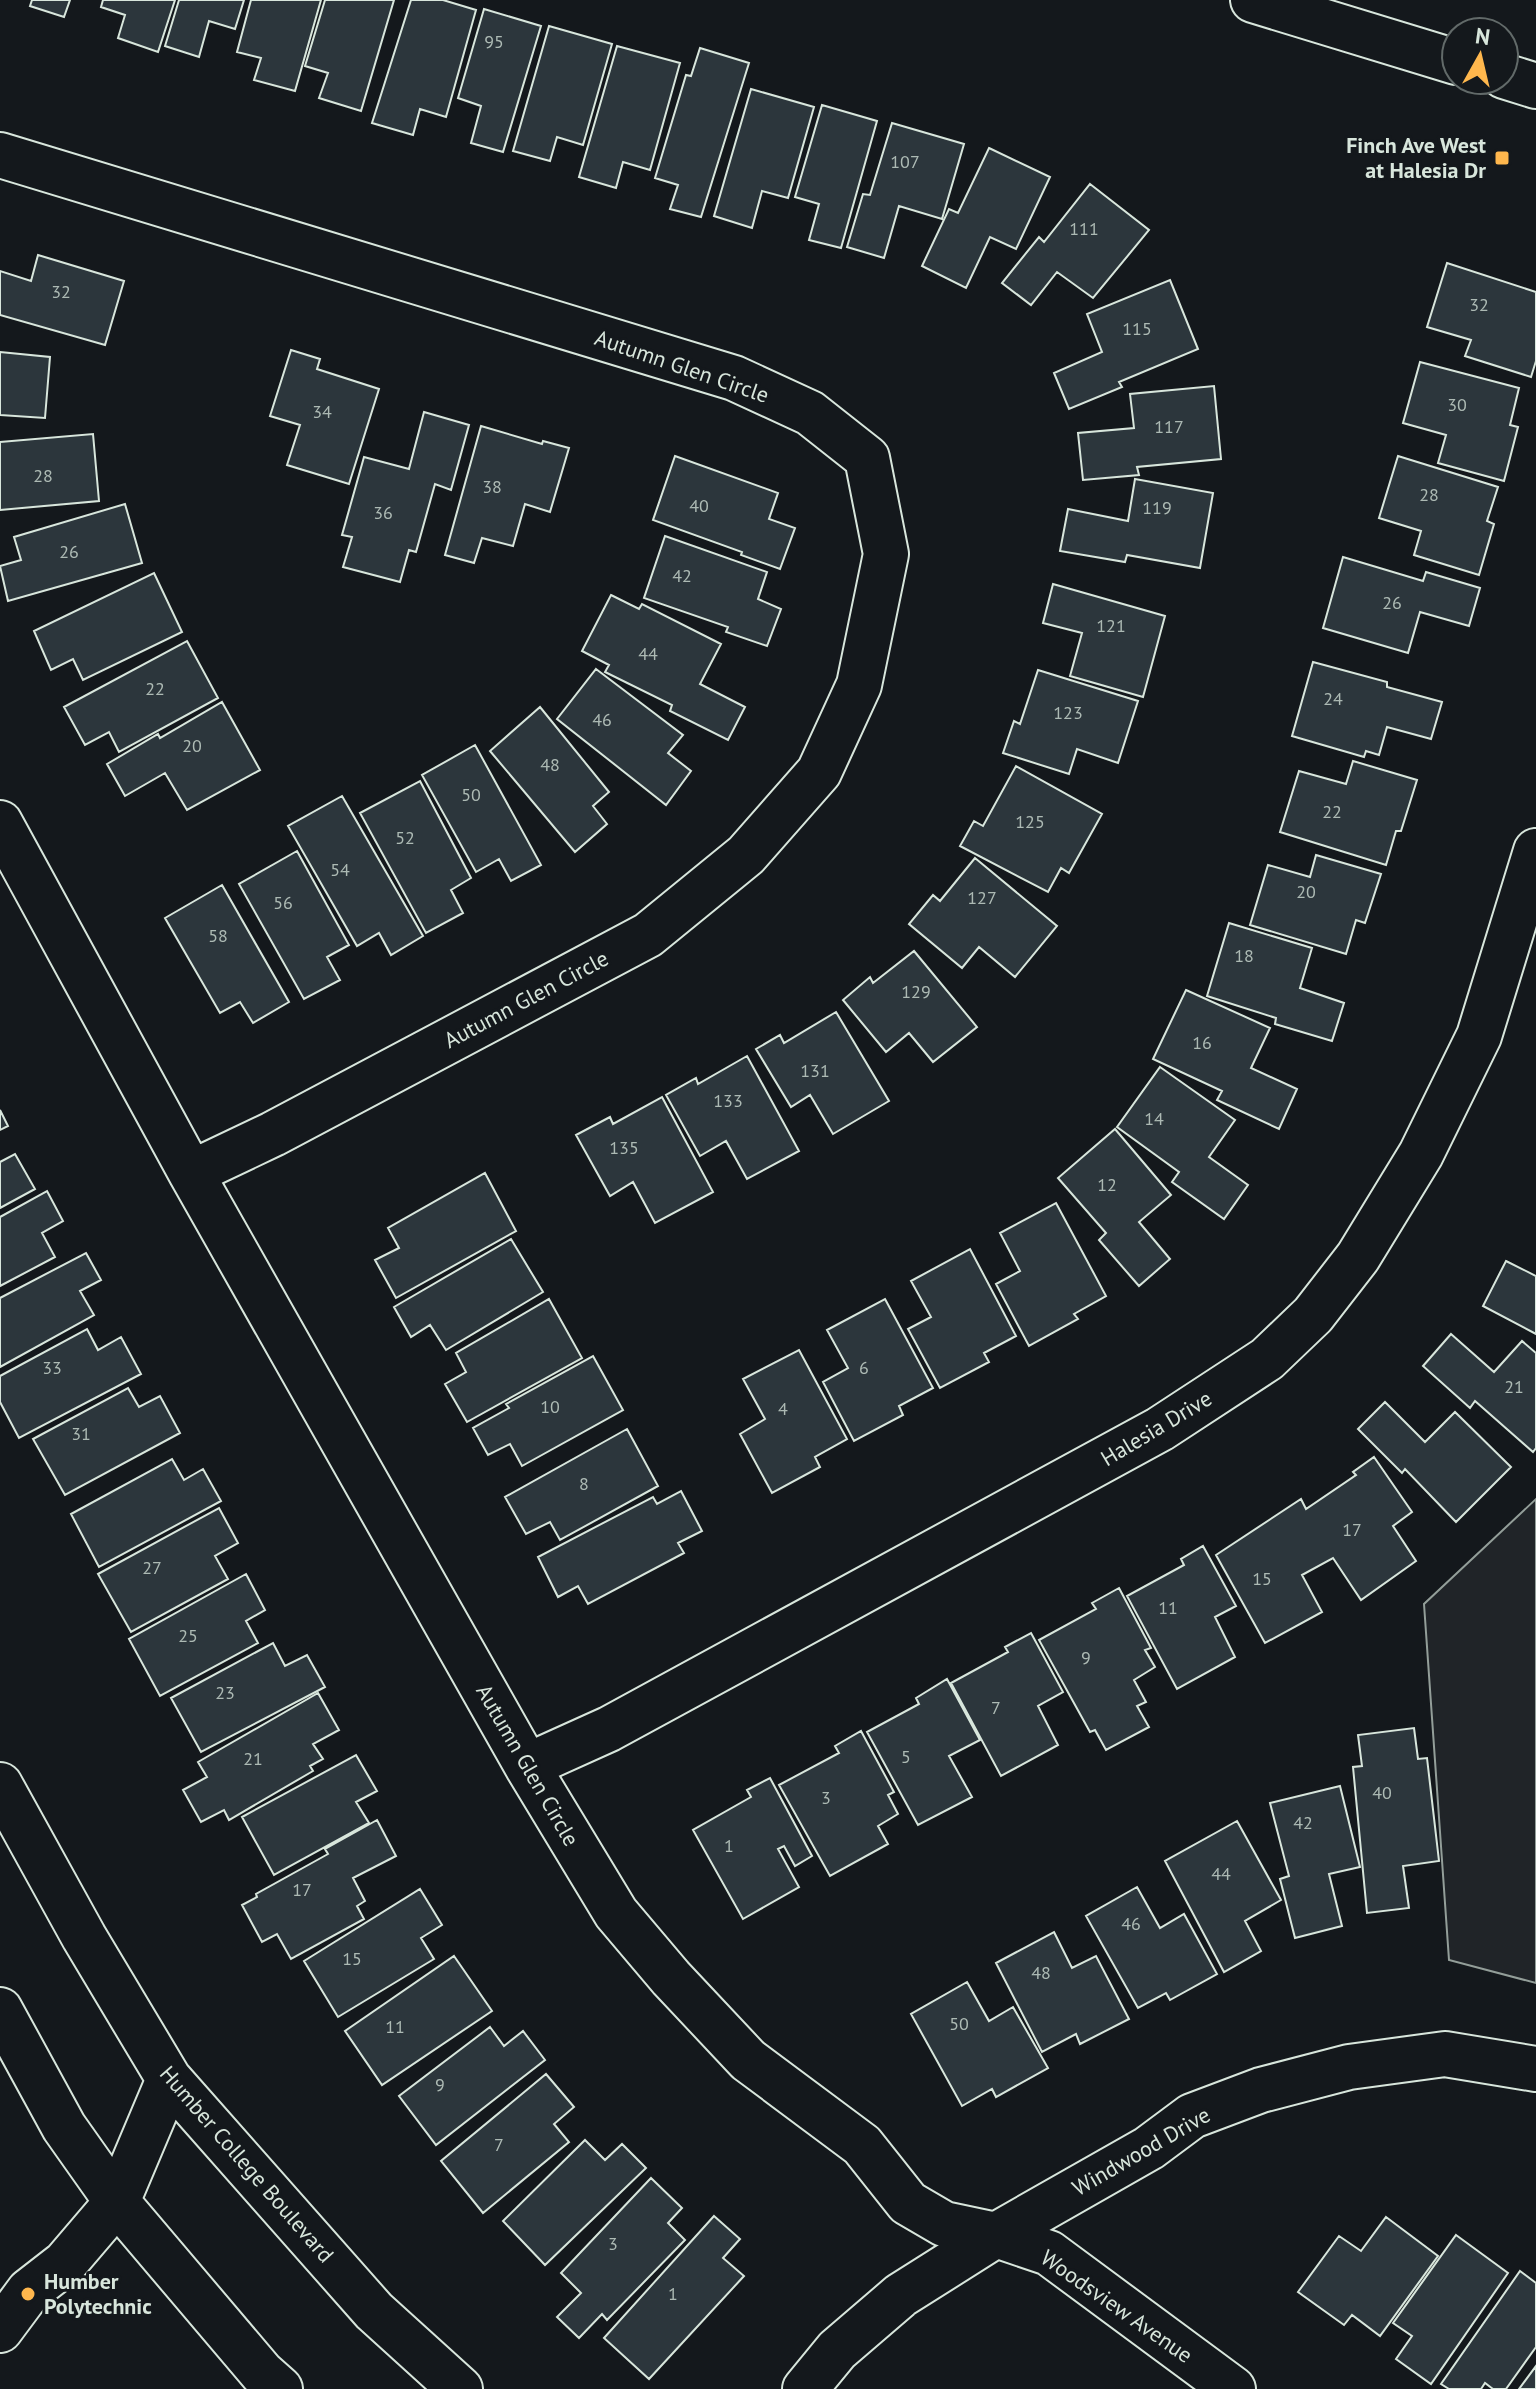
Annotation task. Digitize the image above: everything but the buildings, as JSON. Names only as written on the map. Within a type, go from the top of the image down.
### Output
[{"type":"street","points":[[1253,0],[1440,57]]},
{"type":"street","name":"Autumn Glen Circle","points":[[0,155],[746,384],[810,413],[867,458],[886,554],[859,685],[825,760],[819,772],[746,855],[648,935],[287,1127],[191,1173]]},
{"type":"street","name":"Autumn Glen Circle","points":[[0,823],[191,1173],[527,1766],[616,1913],[671,1978],[748,2060],[862,2145],[908,2203],[944,2224],[996,2235]]},
{"type":"street","name":"Halesia Drive","points":[[527,1766],[609,1729],[1160,1429],[1267,1359],[1313,1315],[1358,1257],[1421,1154],[1479,1036],[1536,851]]},
{"type":"street","name":"Humber College Boulevard","points":[[0,1785],[84,1937],[169,2079],[374,2311],[460,2389]]},
{"type":"street","points":[[0,2010],[64,2127],[117,2202],[262,2373],[280,2389]]},
{"type":"street","name":"Windwood Drive","points":[[805,2389],[837,2350],[901,2295],[996,2235],[1149,2148],[1192,2116],[1261,2090],[1349,2067],[1445,2054],[1536,2069]]},
{"type":"street","points":[[0,2330],[29,2291],[65,2263],[117,2202],[169,2079]]},
{"type":"street","name":"Woodsview Avenue","points":[[996,2235],[1049,2253],[1233,2389]]},
{"type":"shaded area","points":[[1536,1499],[1536,1983],[1449,1960],[1424,1604]]},
{"type":"place","name":"Finch Ave West at Halesia Dr","points":[[1502,158]]},
{"type":"place","name":"Humber Polytechnic","points":[[28,2294]]}]
